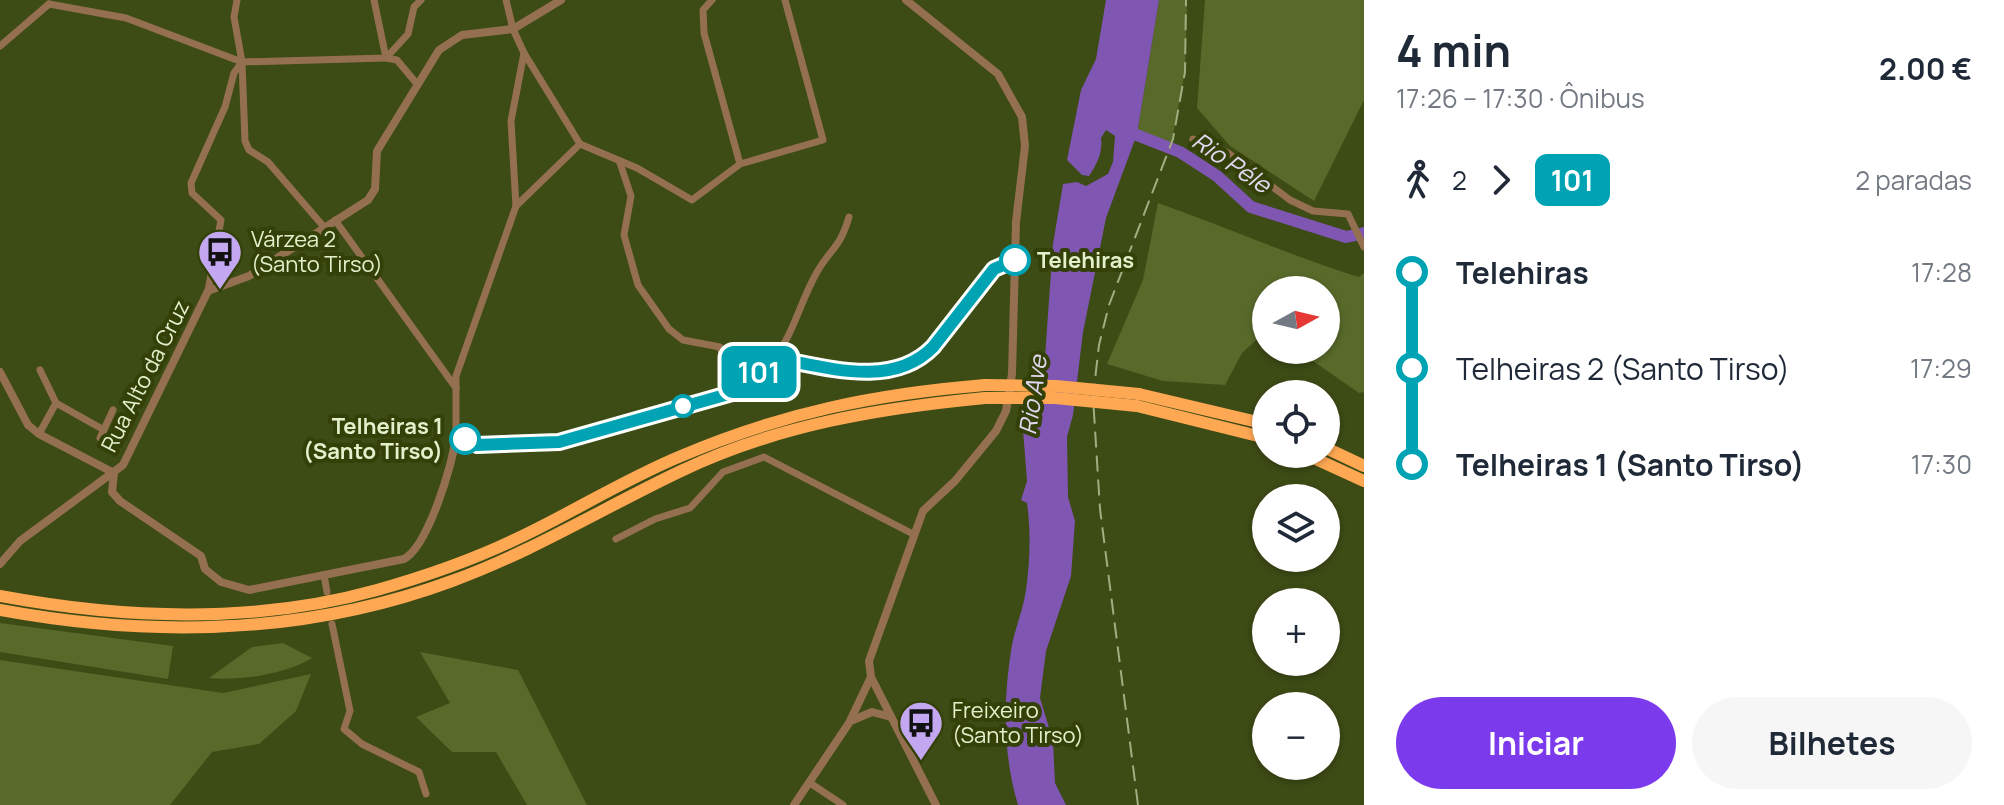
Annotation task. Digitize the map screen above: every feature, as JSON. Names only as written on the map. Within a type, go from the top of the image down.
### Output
[{"type":"highway","points":[[0,596],[127,613],[212,614],[293,607],[376,591],[446,568],[512,541],[678,457],[756,426],[830,405],[901,392],[1056,386],[1252,421]]},
{"type":"highway","points":[[0,610],[126,628],[213,629],[295,622],[378,605],[452,581],[518,554],[683,470],[760,440],[833,418],[985,391]]},
{"type":"highway","points":[[1138,400],[1252,434]]},
{"type":"highway","points":[[1340,455],[1364,466]]},
{"type":"highway","points":[[1336,468],[1364,481]]},
{"type":"street","points":[[237,0],[234,17],[242,62],[245,134],[249,150],[268,162],[324,227]]},
{"type":"street","points":[[374,0],[386,58]]},
{"type":"street","points":[[386,58],[408,34],[414,7],[421,0]]},
{"type":"street","points":[[506,0],[513,29],[524,53],[580,144],[637,168],[692,200],[740,164],[823,140],[785,0]]},
{"type":"street","points":[[208,291],[249,276],[368,200],[375,189],[377,151],[439,50],[462,35],[513,29],[561,0]]},
{"type":"street","points":[[712,0],[703,10],[704,33],[740,164]]},
{"type":"street","points":[[794,805],[849,723],[871,677],[872,648],[923,511],[955,481],[996,431],[1006,411],[1012,374],[1015,260],[1025,146],[1017,102],[986,62],[906,0]]},
{"type":"street","points":[[1,56],[1,46],[48,2],[126,18],[242,62],[397,60],[417,84]]},
{"type":"street","points":[[0,372],[28,425],[39,434],[114,473],[112,492],[120,501],[201,556],[205,569],[221,582],[249,590],[404,559],[415,553],[454,453],[456,376],[516,206],[511,121],[524,53]]},
{"type":"street","points":[[208,291],[221,220],[192,193],[191,183],[225,107],[234,73],[242,62]]},
{"type":"street","points":[[1193,139],[1228,153],[1290,200],[1313,211],[1348,214],[1364,247]]},
{"type":"street","points":[[516,206],[580,144]]},
{"type":"street","points":[[620,163],[631,196],[624,235],[638,285],[658,315],[683,340],[720,347],[732,393]]},
{"type":"street","points":[[456,436],[477,445],[559,442],[732,393],[775,358],[787,342],[818,271],[841,243],[849,217]]},
{"type":"street","points":[[335,220],[456,388]]},
{"type":"street","points":[[775,358],[857,371],[900,368],[921,358],[933,347],[994,269],[1015,260]]},
{"type":"street","name":"Rua Alto da Cruz","points":[[2,560],[20,541],[114,473],[128,457],[208,291]]},
{"type":"street","points":[[40,370],[56,403],[102,434],[113,410]]},
{"type":"street","points":[[39,434],[56,403]]},
{"type":"street","points":[[616,539],[655,519],[690,508],[723,472],[764,457],[913,534]]},
{"type":"street","points":[[324,575],[327,592]]},
{"type":"street","points":[[332,624],[350,711],[344,729],[362,744],[419,772],[426,794]]},
{"type":"street","points":[[871,677],[936,805]]},
{"type":"street","points":[[849,723],[859,715],[872,712],[891,717]]},
{"type":"street","points":[[810,783],[843,805]]},
{"type":"green space","points":[[1159,0],[1186,0],[1187,9],[1185,72],[1170,150],[1137,134]]},
{"type":"green space","points":[[1205,0],[1364,0],[1364,100],[1314,201],[1230,146],[1197,108]]},
{"type":"green space","points":[[1158,203],[1334,269],[1359,277],[1364,273],[1364,392],[1359,393],[1317,364],[1340,364],[1340,276],[1252,276],[1252,344],[1242,353],[1225,385],[1163,381],[1107,364],[1143,280]]},
{"type":"green space","points":[[0,623],[173,646],[168,679],[0,652]]},
{"type":"green space","points":[[283,643],[312,658],[302,664],[262,675],[209,678],[252,647]]},
{"type":"green space","points":[[420,652],[518,670],[587,805],[527,805],[496,752],[452,752],[416,717],[450,703]]},
{"type":"green space","points":[[0,660],[223,693],[311,674],[296,711],[259,744],[212,752],[170,805],[0,805]]},
{"type":"shaded area","points":[[1106,0],[1159,0],[1137,134],[1106,218],[1083,332],[1073,415],[1067,437],[1068,497],[1075,521],[1071,576],[1046,651],[1040,698],[1053,741],[1055,783],[1066,805],[1018,805],[1009,767],[1006,709],[1011,651],[1025,598],[1029,558],[1027,503],[1021,500],[1027,481],[1023,430],[1032,413],[1045,357],[1053,244],[1063,184],[1077,182],[1086,186],[1108,174],[1113,162],[1115,136],[1106,130],[1101,138],[1099,158],[1089,176],[1082,175],[1067,160],[1081,90],[1096,59]]},
{"type":"waterway","name":"Rio Péle","points":[[1124,130],[1180,152],[1217,176],[1251,207],[1346,237],[1364,233]]},
{"type":"railway","points":[[1138,805],[1100,509],[1093,397],[1099,345],[1109,305],[1173,139],[1185,72],[1186,0]]},
{"type":"bus line","name":"101","points":[[465,439],[477,445],[559,442],[732,393],[775,358],[857,371],[883,372],[900,368],[921,358],[933,347],[994,269],[1015,260]]},
{"type":"place","name":"Telehiras","points":[[1015,260]]},
{"type":"place","name":"Várzea 2 (Santo Tirso)","points":[[220,291]]},
{"type":"place","name":"Telheiras 1 (Santo Tirso)","points":[[465,439]]},
{"type":"place","name":"Freixeiro (Santo Tirso)","points":[[921,762]]},
{"type":"water label","name":"Rio Ave","points":[[1032,395]]}]
